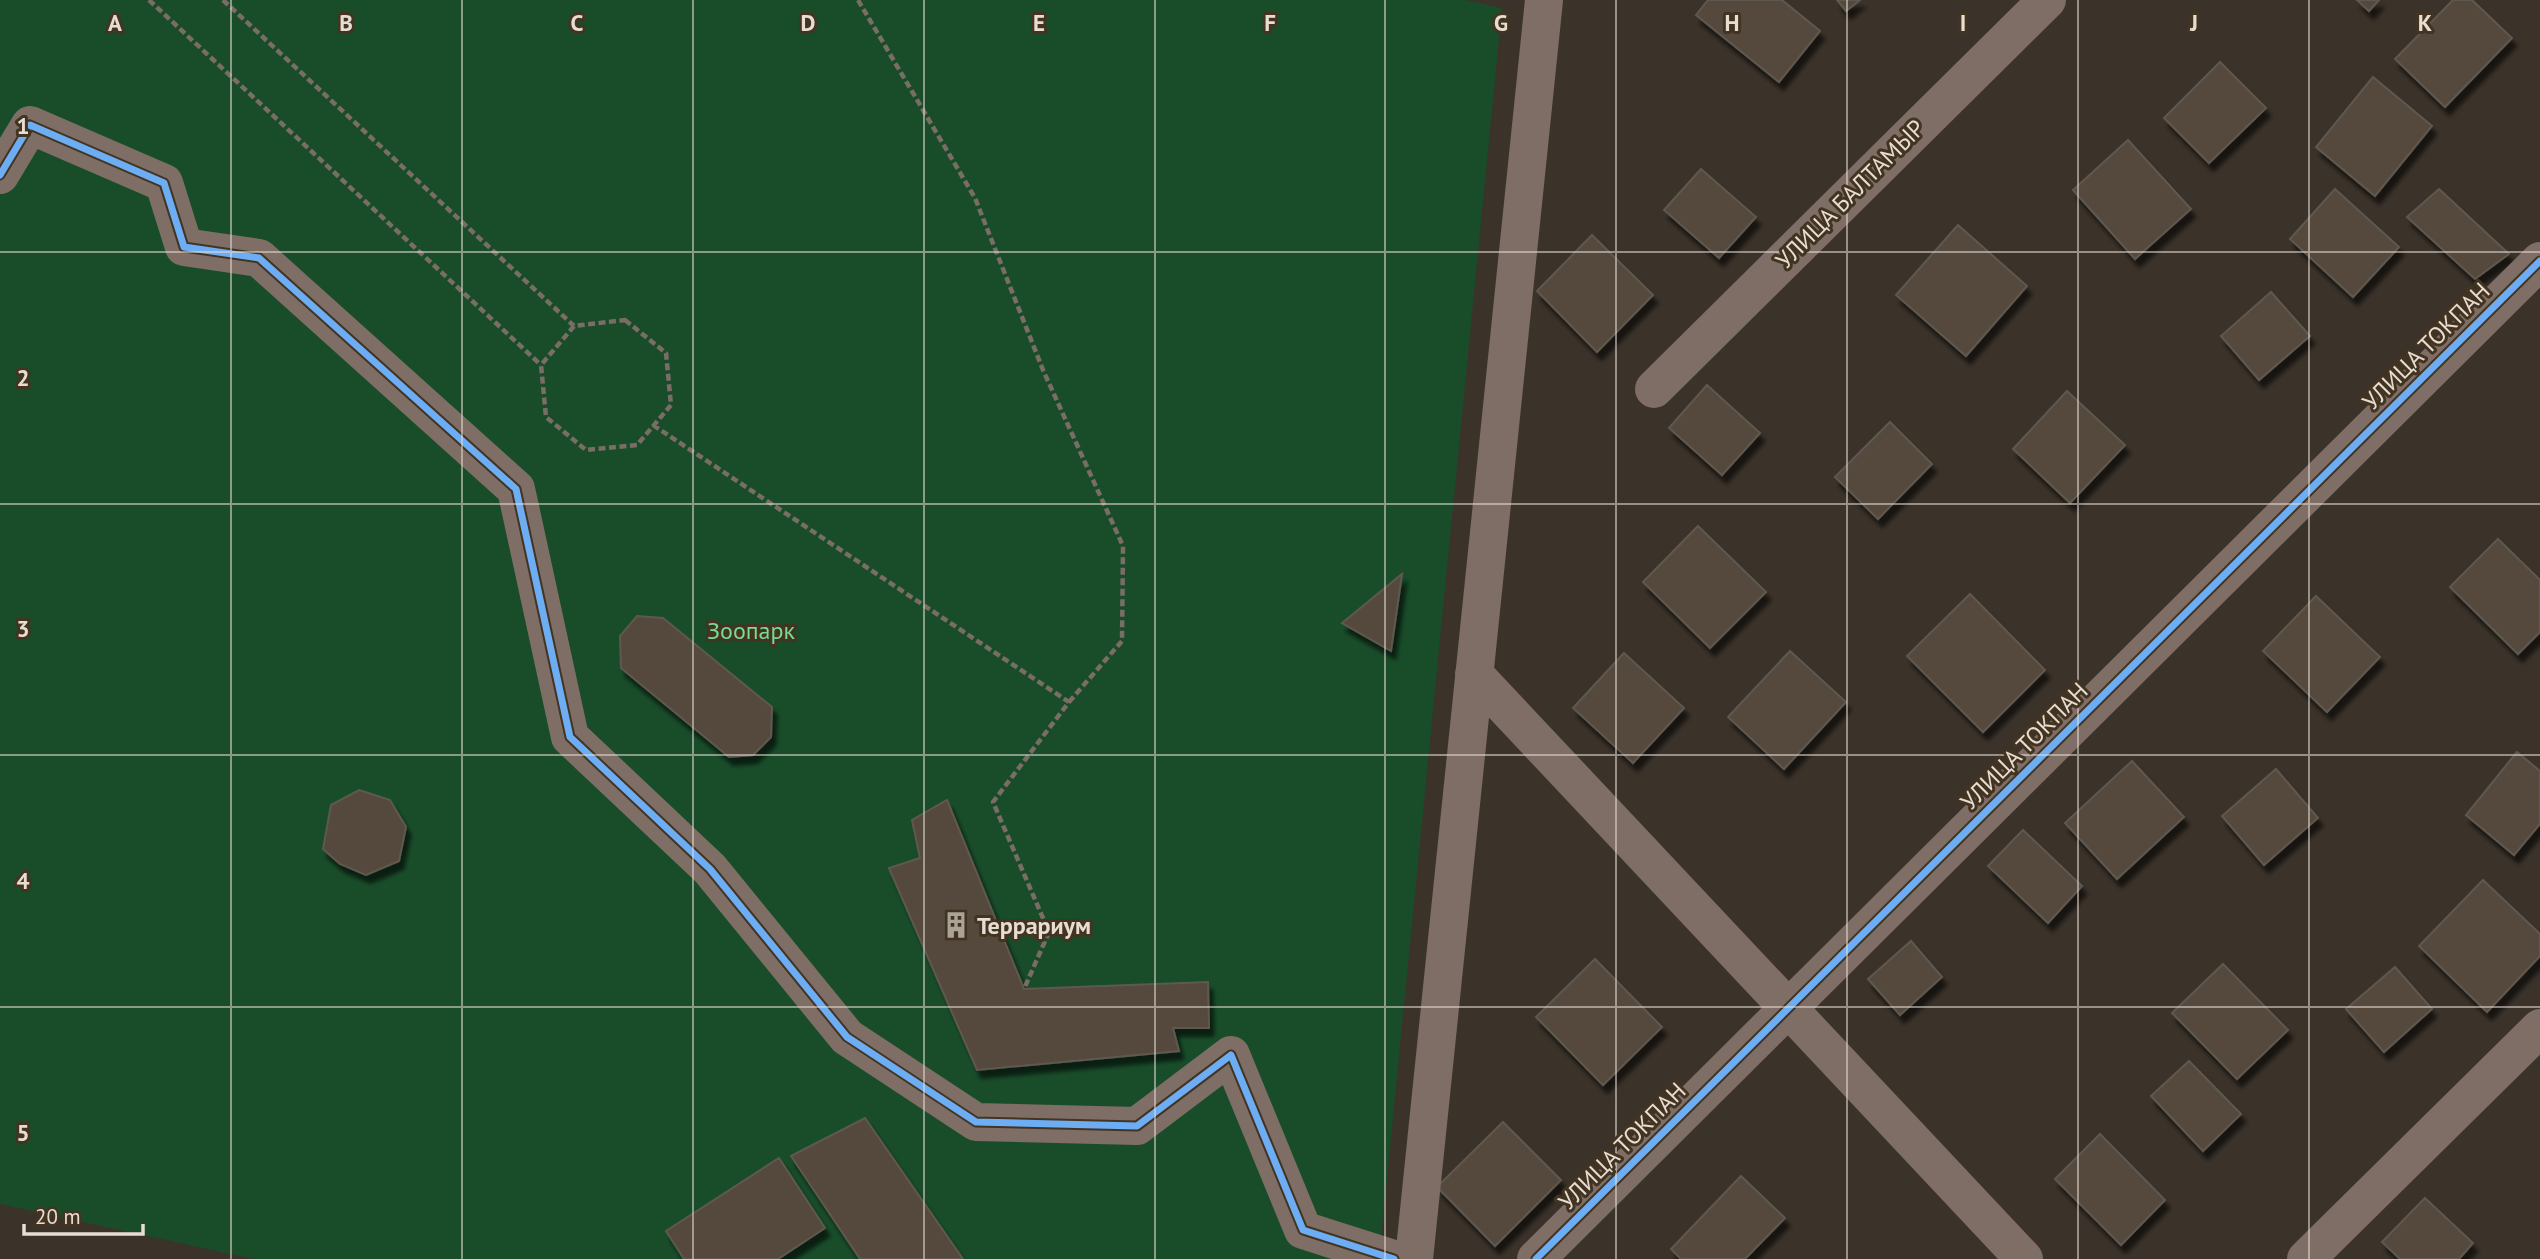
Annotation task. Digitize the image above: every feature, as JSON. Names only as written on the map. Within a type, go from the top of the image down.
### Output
[{"type":"street","points":[[1414,1259],[1544,0]]},
{"type":"street","name":"УЛИЦА БАЛТАМЫР","points":[[1654,389],[2047,0]]},
{"type":"street","points":[[0,176],[30,125],[164,183],[184,247],[259,258],[516,489],[570,737],[710,869],[847,1037],[976,1122],[1137,1126],[1231,1055],[1303,1230],[1394,1259]]},
{"type":"street","name":"УЛИЦА ТОКПАН","points":[[1536,1259],[2540,261]]},
{"type":"street","points":[[1474,674],[2024,1259]]},
{"type":"street","points":[[2306,1259],[2540,1028]]},
{"type":"path","points":[[149,0],[541,365],[545,417],[586,450],[637,445],[671,405],[666,354],[625,320],[574,326],[541,365]]},
{"type":"path","points":[[223,0],[574,326]]},
{"type":"path","points":[[858,0],[975,198],[1043,370],[1124,546],[1122,641],[1069,702],[993,802],[1049,932],[1024,989]]},
{"type":"path","points":[[653,425],[1069,702]]},
{"type":"green space","name":"Зоопарк","points":[[0,0],[1465,0],[1502,8],[1379,1259],[254,1259],[0,1204]]},
{"type":"building","points":[[1708,0],[1782,0],[1820,31],[1779,82],[1696,15]]},
{"type":"building","points":[[1837,0],[1860,0],[1846,11]]},
{"type":"building","points":[[2357,0],[2379,0],[2369,11]]},
{"type":"building","points":[[2453,0],[2472,0],[2512,38],[2445,107],[2395,59]]},
{"type":"building","points":[[2220,62],[2266,108],[2209,163],[2164,118]]},
{"type":"building","points":[[2373,77],[2432,126],[2375,196],[2316,147]]},
{"type":"building","points":[[2128,140],[2191,209],[2135,259],[2073,190]]},
{"type":"building","points":[[1701,169],[1756,217],[1719,258],[1664,210]]},
{"type":"building","points":[[2335,189],[2399,247],[2353,297],[2290,239]]},
{"type":"building","points":[[2439,189],[2509,254],[2475,279],[2407,217]]},
{"type":"building","points":[[1958,225],[2027,286],[1966,356],[1896,295]]},
{"type":"building","points":[[1592,235],[1653,295],[1597,352],[1537,291]]},
{"type":"building","points":[[2271,292],[2310,336],[2259,380],[2221,336]]},
{"type":"building","points":[[1707,385],[1760,433],[1722,475],[1669,428]]},
{"type":"building","points":[[2067,391],[2125,445],[2070,503],[2013,449]]},
{"type":"building","points":[[1890,422],[1932,464],[1878,519],[1835,477]]},
{"type":"building","points":[[1698,526],[1766,592],[1710,648],[1643,582]]},
{"type":"building","points":[[2498,539],[2540,580],[2540,632],[2518,654],[2450,587]]},
{"type":"building","points":[[1402,574],[1391,651],[1342,623]]},
{"type":"building","points":[[1970,594],[2045,670],[1983,732],[1907,656]]},
{"type":"building","points":[[2316,596],[2380,657],[2327,712],[2263,651]]},
{"type":"building","points":[[637,616],[663,618],[772,707],[771,737],[753,755],[729,757],[621,668],[620,636]]},
{"type":"building","points":[[1790,651],[1846,702],[1784,769],[1728,717]]},
{"type":"building","points":[[1624,653],[1684,708],[1633,763],[1573,708]]},
{"type":"building","points":[[2517,752],[2540,771],[2540,824],[2514,855],[2466,815]]},
{"type":"building","points":[[2132,761],[2184,817],[2117,879],[2065,823]]},
{"type":"building","points":[[2276,769],[2318,818],[2264,865],[2222,816]]},
{"type":"building","points":[[359,790],[390,800],[406,827],[399,861],[366,875],[340,864],[323,849],[331,805]]},
{"type":"building","name":"Террариум","points":[[947,800],[1024,989],[1208,982],[1209,1028],[1173,1028],[1179,1051],[977,1070],[889,868],[920,858],[912,820]]},
{"type":"building","points":[[2023,830],[2082,886],[2048,923],[1988,866]]},
{"type":"building","points":[[2483,880],[2540,934],[2540,956],[2487,1012],[2419,946]]},
{"type":"building","points":[[1911,941],[1942,977],[1900,1015],[1868,979]]},
{"type":"building","points":[[1595,959],[1662,1027],[1603,1085],[1536,1017]]},
{"type":"building","points":[[2223,964],[2288,1030],[2237,1079],[2172,1013]]},
{"type":"building","points":[[2395,967],[2432,1009],[2384,1052],[2346,1009]]},
{"type":"building","points":[[2189,1061],[2241,1114],[2203,1151],[2151,1096]]},
{"type":"building","points":[[865,1118],[963,1259],[860,1259],[791,1156]]},
{"type":"building","points":[[1503,1122],[1561,1180],[1495,1246],[1437,1187]]},
{"type":"building","points":[[2100,1134],[2165,1200],[2121,1245],[2055,1179]]},
{"type":"building","points":[[779,1158],[825,1228],[778,1259],[684,1259],[666,1231]]},
{"type":"building","points":[[1741,1176],[1785,1218],[1745,1259],[1681,1259],[1671,1249]]},
{"type":"building","points":[[2425,1198],[2473,1243],[2459,1259],[2400,1259],[2382,1242]]},
{"type":"cycle path","points":[[0,175],[30,125],[164,183],[184,247],[259,258],[516,489],[570,737],[710,869],[847,1037],[976,1122],[1137,1126],[1231,1055],[1303,1230],[1394,1259]]},
{"type":"cycle path","points":[[1536,1259],[2540,261]]},
{"type":"place","name":"Террариум","points":[[956,925]]}]
